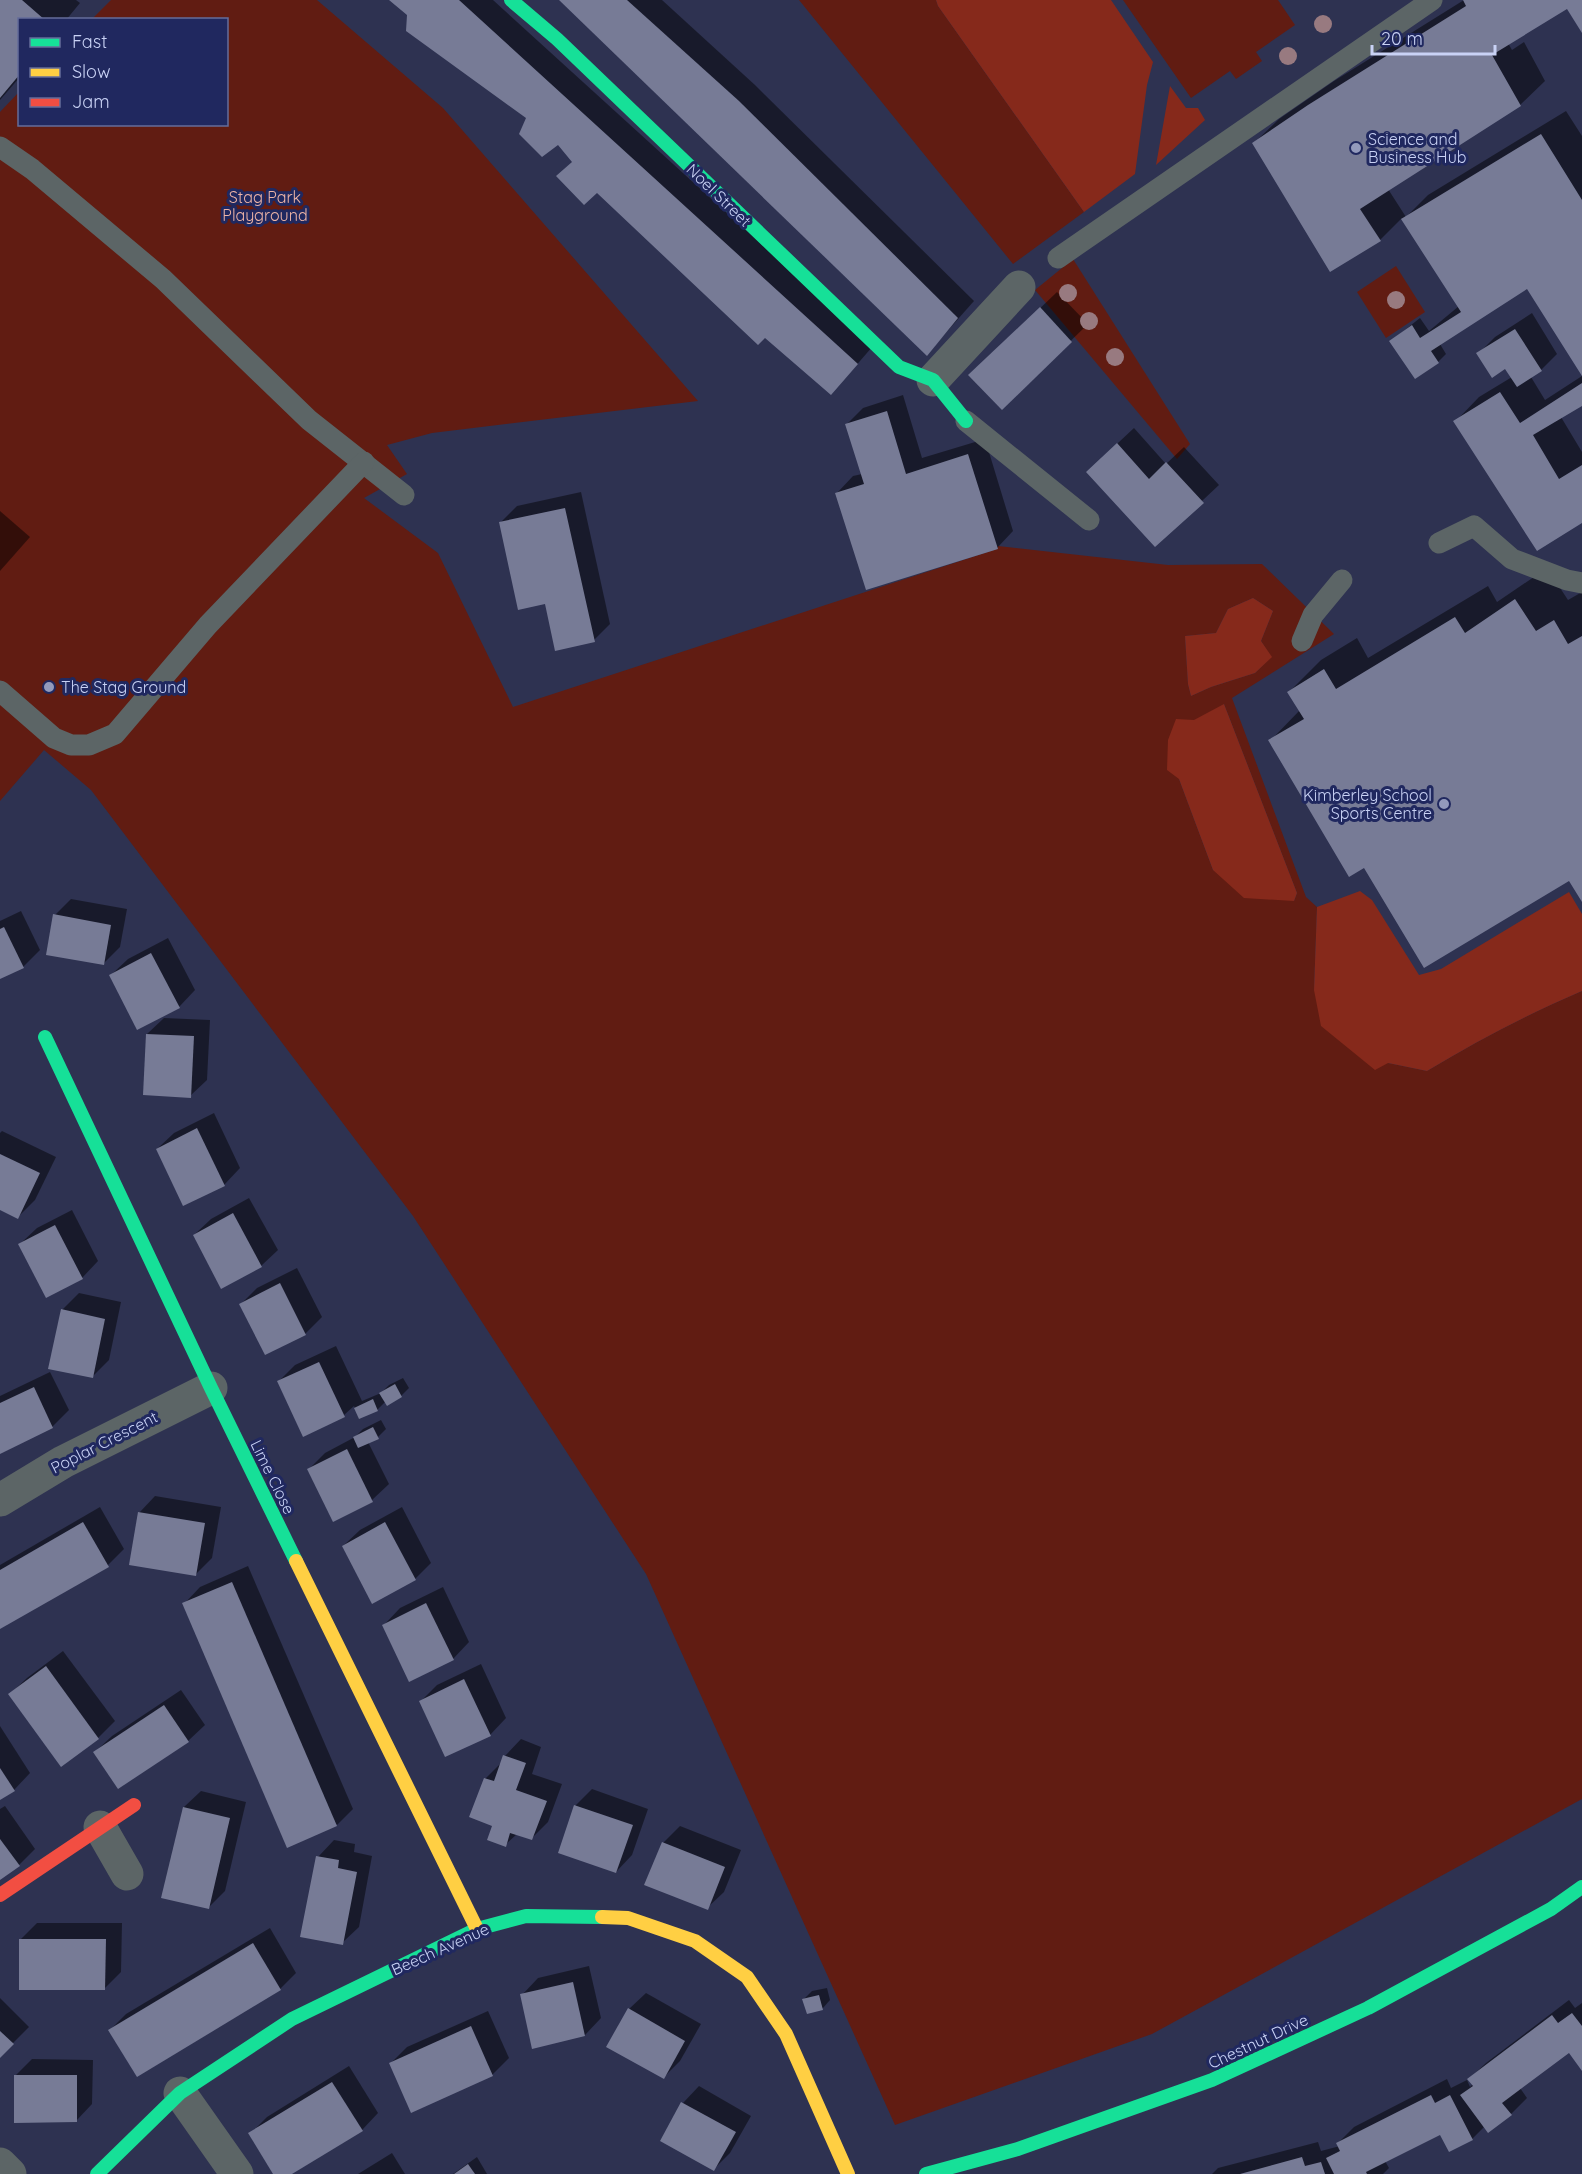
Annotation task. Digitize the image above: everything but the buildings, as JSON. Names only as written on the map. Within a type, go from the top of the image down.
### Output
[{"type":"street","name":"Noel Street","points":[[511,0],[557,39],[899,367],[933,380]]},
{"type":"street","points":[[966,421],[933,380],[1019,287]]},
{"type":"street","name":"Lime Close","points":[[45,1037],[211,1388],[477,1929]]},
{"type":"street","name":"Poplar Crescent","points":[[0,1500],[63,1462],[211,1388]]},
{"type":"street","points":[[0,1895],[134,1805]]},
{"type":"street","points":[[100,1827],[127,1874]]},
{"type":"street","name":"Chestnut Drive","points":[[926,2174],[1018,2149],[1212,2080],[1368,2008],[1551,1909],[1582,1887]]},
{"type":"street","name":"Beech Avenue","points":[[97,2174],[180,2093],[292,2019],[477,1929],[526,1916],[567,1915],[628,1918],[695,1941],[747,1977],[786,2034],[848,2174]]},
{"type":"street","points":[[180,2093],[237,2174]]},
{"type":"street","points":[[0,2164],[10,2174]]},
{"type":"lane","points":[[1058,258],[1432,0]]},
{"type":"lane","points":[[0,147],[32,169],[163,279],[309,420],[404,495]]},
{"type":"lane","points":[[966,421],[1089,520]]},
{"type":"lane","points":[[0,691],[54,738],[71,745],[89,744],[115,734],[208,625],[364,462]]},
{"type":"lane","points":[[1439,543],[1473,526],[1512,559],[1567,580],[1582,583]]},
{"type":"lane","points":[[1302,641],[1313,615],[1342,580]]},
{"type":"green space","name":"Stag Park Playground","points":[[111,0],[317,0],[443,108],[698,401],[432,433],[387,445],[407,474],[364,498],[438,553],[513,707],[997,549],[998,546],[1168,565],[1262,564],[1334,634],[1232,698],[1306,897],[1317,907],[1314,990],[1388,1063],[1427,1071],[1503,1028],[1582,991],[1582,1799],[1152,2034],[895,2125],[646,1574],[413,1216],[91,790],[44,750],[0,801],[0,112],[18,93],[18,126],[228,126],[228,18],[93,18]],"holes":[[[1253,598],[1273,611],[1261,641],[1271,657],[1255,673],[1191,696],[1185,636],[1216,633],[1228,609]],[[1224,704],[1297,893],[1294,901],[1213,870],[1179,779]]]},
{"type":"green space","points":[[799,0],[936,0],[1084,212],[1013,264]]},
{"type":"green space","points":[[1123,0],[1278,0],[1295,25],[1256,52],[1262,61],[1236,79],[1230,71],[1191,98]]},
{"type":"green space","points":[[1073,259],[1190,444],[1177,459],[1035,290]]},
{"type":"green space","points":[[1396,266],[1425,312],[1386,338],[1357,292]]},
{"type":"shaded area","points":[[936,0],[1111,0],[1153,62],[1147,85],[1135,174],[1084,212]]},
{"type":"shaded area","points":[[1170,86],[1186,108],[1198,108],[1205,120],[1156,165]]},
{"type":"shaded area","points":[[1253,598],[1273,611],[1261,641],[1272,657],[1255,673],[1191,696],[1185,636],[1216,633],[1228,609]]},
{"type":"shaded area","points":[[1224,704],[1297,893],[1294,901],[1244,898],[1213,870],[1179,779],[1167,770],[1168,740],[1176,719],[1194,720]]},
{"type":"shaded area","points":[[1360,891],[1372,900],[1419,975],[1441,969],[1569,892],[1582,914],[1582,991],[1503,1028],[1427,1071],[1388,1063],[1375,1070],[1321,1026],[1314,990],[1317,907]]},
{"type":"traffic: fast","points":[[511,0],[557,39],[899,367],[933,380],[966,421]]},
{"type":"traffic: fast","points":[[45,1037],[211,1388],[296,1561]]},
{"type":"traffic: fast","points":[[926,2174],[1018,2149],[1212,2080],[1368,2008],[1551,1909],[1582,1887]]},
{"type":"traffic: fast","points":[[97,2174],[180,2093],[292,2019],[477,1929],[526,1916],[602,1917]]},
{"type":"traffic: slow","points":[[296,1561],[477,1929]]},
{"type":"traffic: slow","points":[[602,1917],[628,1918],[695,1941],[747,1977],[786,2034],[848,2174]]},
{"type":"traffic: jam","points":[[0,1895],[134,1805]]},
{"type":"place","name":"Science and Business Hub","points":[[1356,148]]},
{"type":"place","name":"The Stag Ground","points":[[49,687]]},
{"type":"place","name":"Kimberley School Sports Centre","points":[[1444,804]]}]
